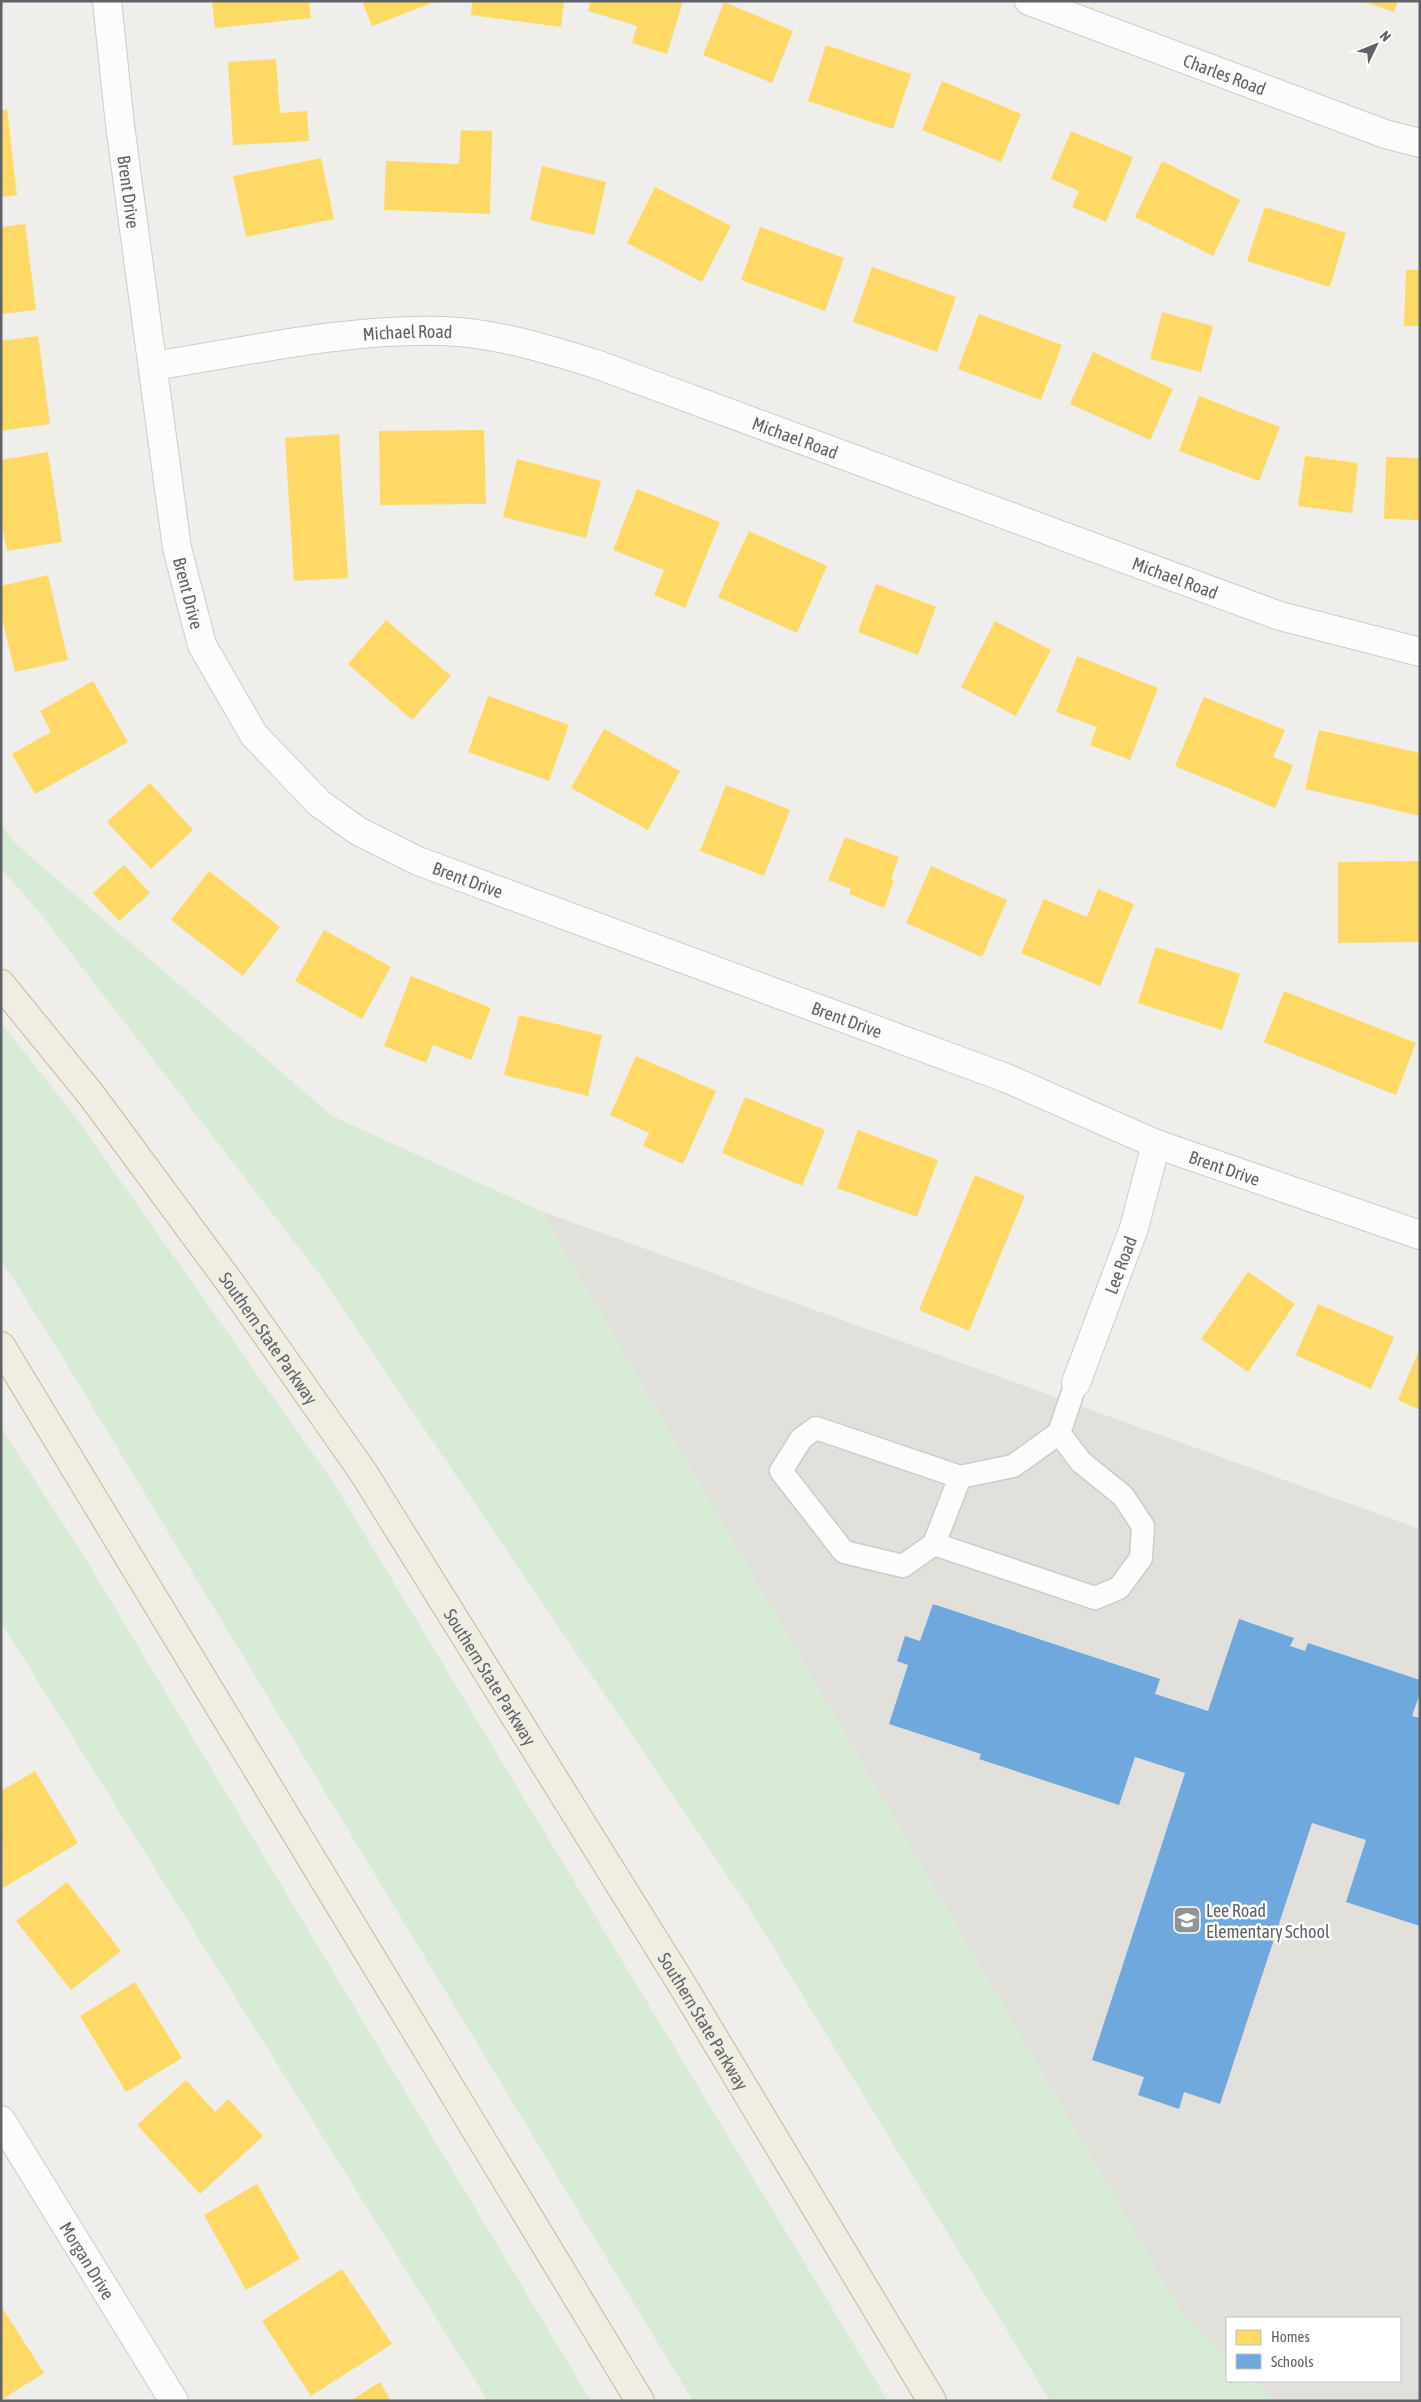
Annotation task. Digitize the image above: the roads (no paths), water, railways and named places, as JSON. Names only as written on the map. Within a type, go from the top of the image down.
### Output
[{"type":"highway","name":"Southern State Parkway","points":[[1,984],[92,1096],[231,1284],[363,1472],[676,1974],[932,2401]]},
{"type":"highway","points":[[1,1346],[640,2401]]},
{"type":"street","name":"Brent Drive","points":[[108,1],[120,124],[177,548],[202,645],[254,735],[319,803],[358,831],[418,861],[1006,1078],[1156,1144],[1420,1235]]},
{"type":"street","name":"Charles Road","points":[[1029,1],[1384,134],[1420,144]]},
{"type":"street","name":"Michael Road","points":[[154,366],[365,332],[445,332],[523,342],[596,364],[1280,616],[1420,652]]},
{"type":"street","name":"Lee Road","points":[[1076,1383],[1134,1228],[1156,1144]]},
{"type":"street","name":"Morgan Drive","points":[[1,2120],[174,2401]]},
{"type":"lane","points":[[960,1477],[934,1544],[902,1566],[844,1552],[781,1471],[801,1439],[816,1428],[960,1477],[1014,1466],[1058,1433],[1076,1383]]},
{"type":"lane","points":[[934,1544],[1095,1598],[1119,1588],[1141,1558],[1143,1526],[1123,1496],[1081,1462],[1058,1433]]},
{"type":"place","name":"Lee Road Elementary School","points":[[1187,1920]]}]
